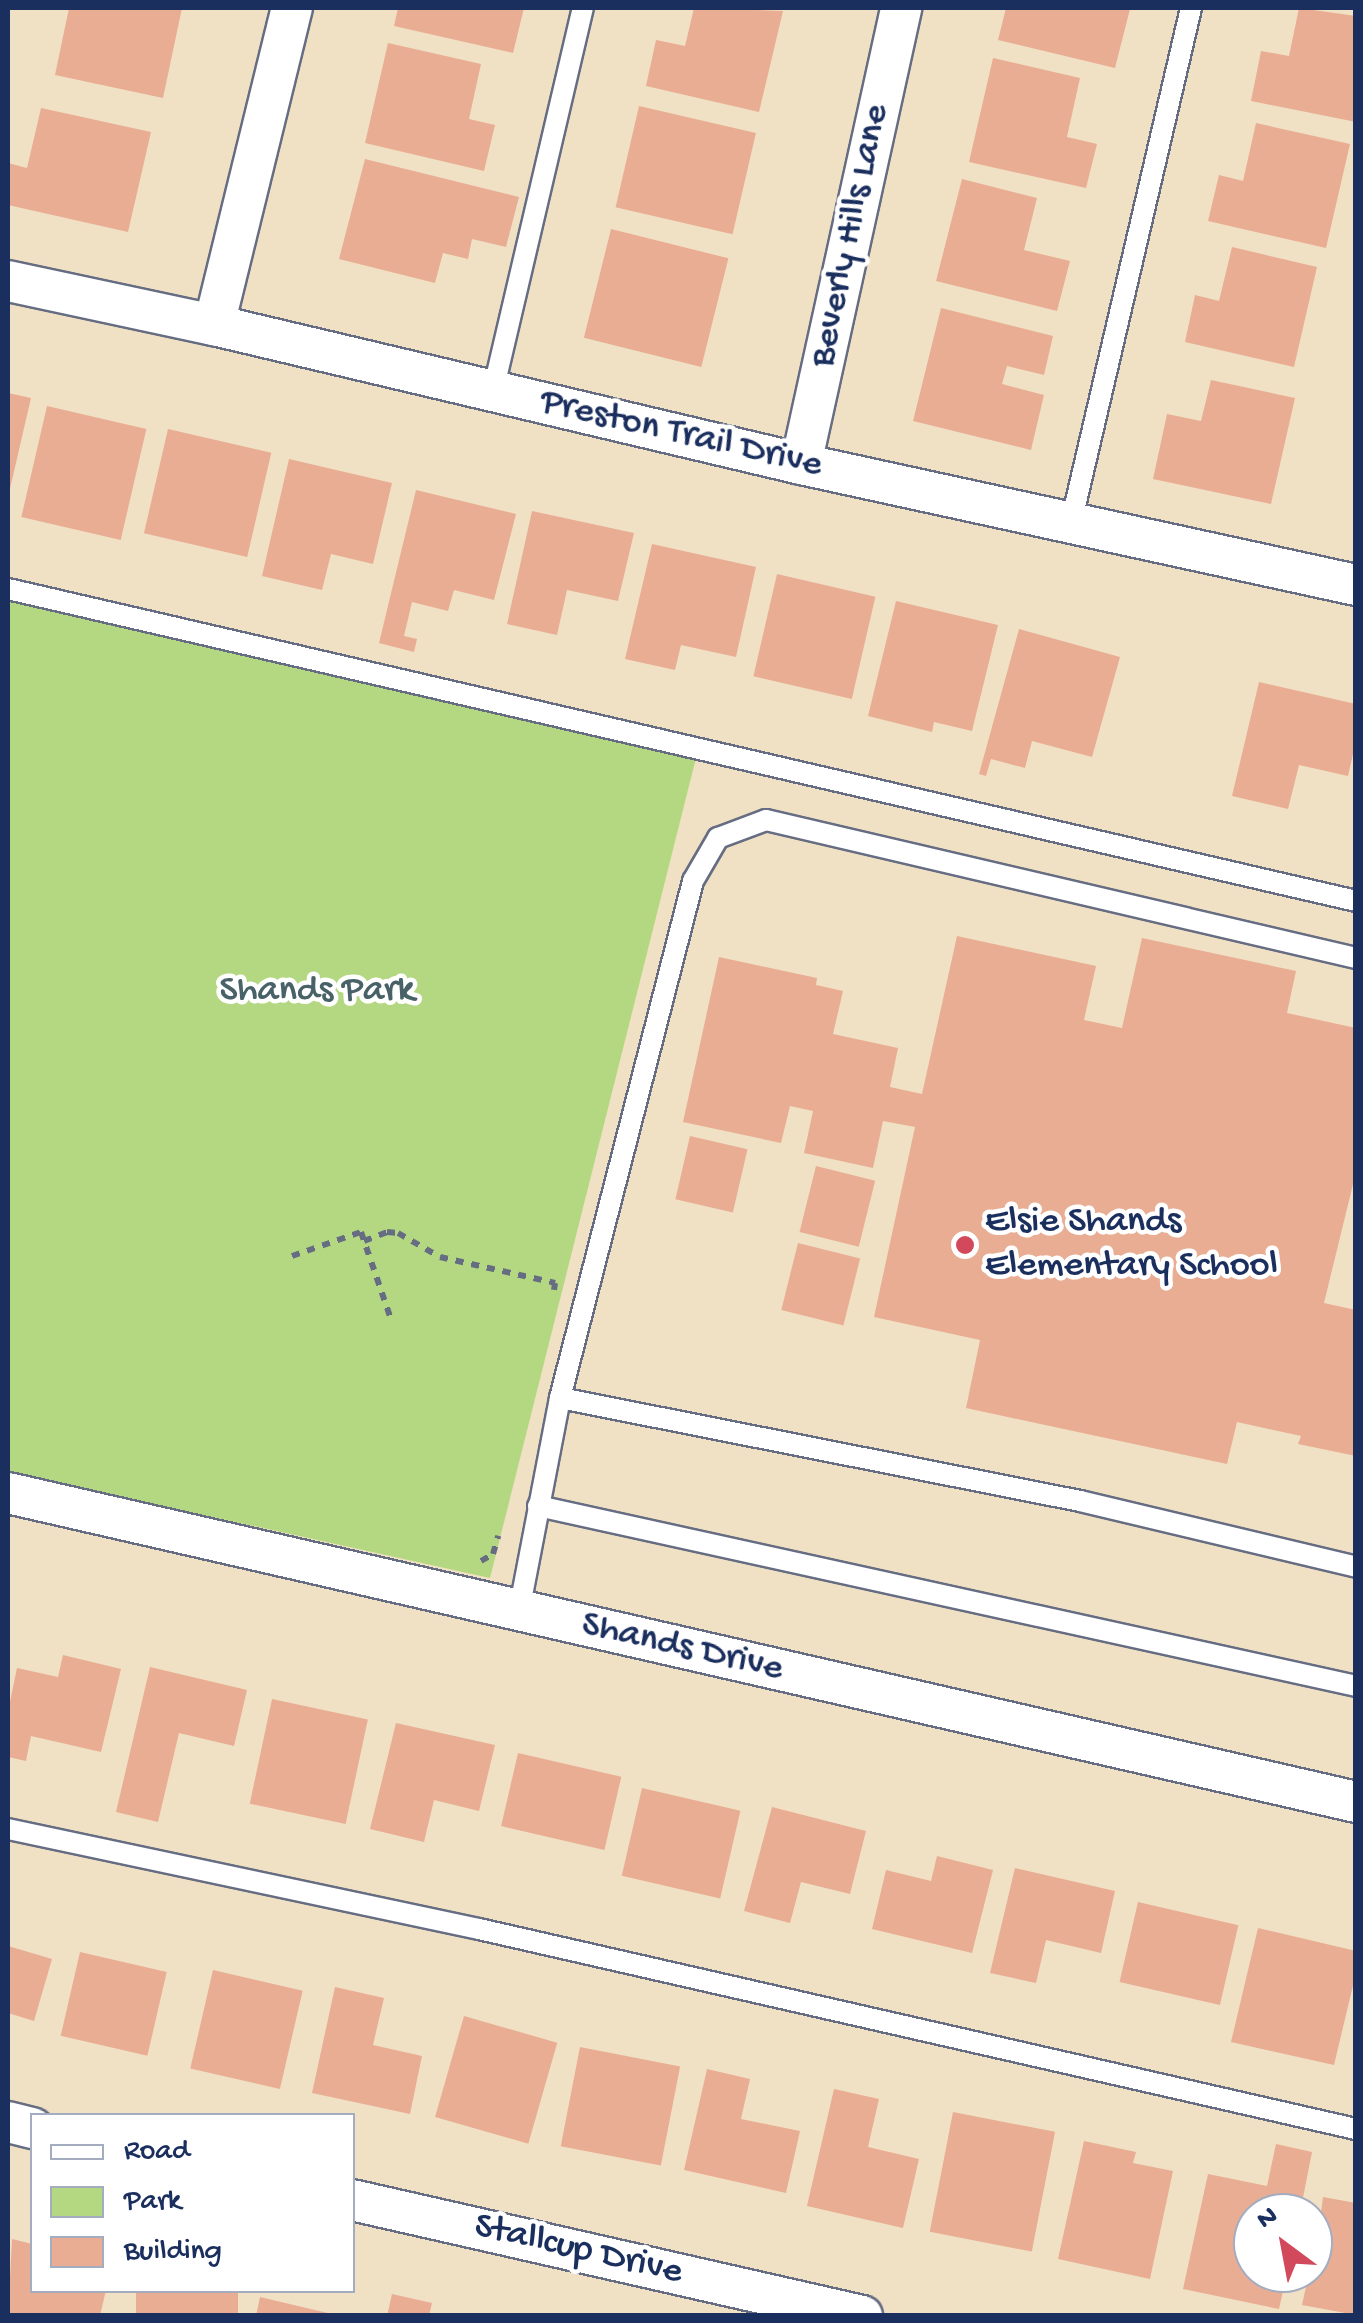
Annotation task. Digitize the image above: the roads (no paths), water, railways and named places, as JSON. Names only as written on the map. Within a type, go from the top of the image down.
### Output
[{"type":"street","points":[[214,325],[292,8]]},
{"type":"street","name":"Beverly Hills Lane","points":[[801,464],[901,8]]},
{"type":"street","name":"Preston Trail Drive","points":[[8,281],[214,325],[801,464],[1356,585]]},
{"type":"street","name":"Shands Drive","points":[[8,1494],[1356,1802]]},
{"type":"street","name":"Stallcup Drive","points":[[355,2201],[862,2316]]},
{"type":"lane","points":[[494,391],[583,8]]},
{"type":"lane","points":[[1071,523],[1191,8]]},
{"type":"lane","points":[[8,589],[1356,901]]},
{"type":"lane","points":[[519,1610],[560,1398],[693,881],[718,838],[766,820],[1356,958]]},
{"type":"lane","points":[[560,1398],[1080,1501],[1356,1567]]},
{"type":"lane","points":[[538,1506],[1356,1686]]},
{"type":"lane","points":[[8,1829],[479,1929],[1356,2130]]},
{"type":"place","name":"Elsie Shands Elementary School","points":[[965,1245]]},
{"type":"park label","name":"Shands Park","points":[[317,992]]}]
